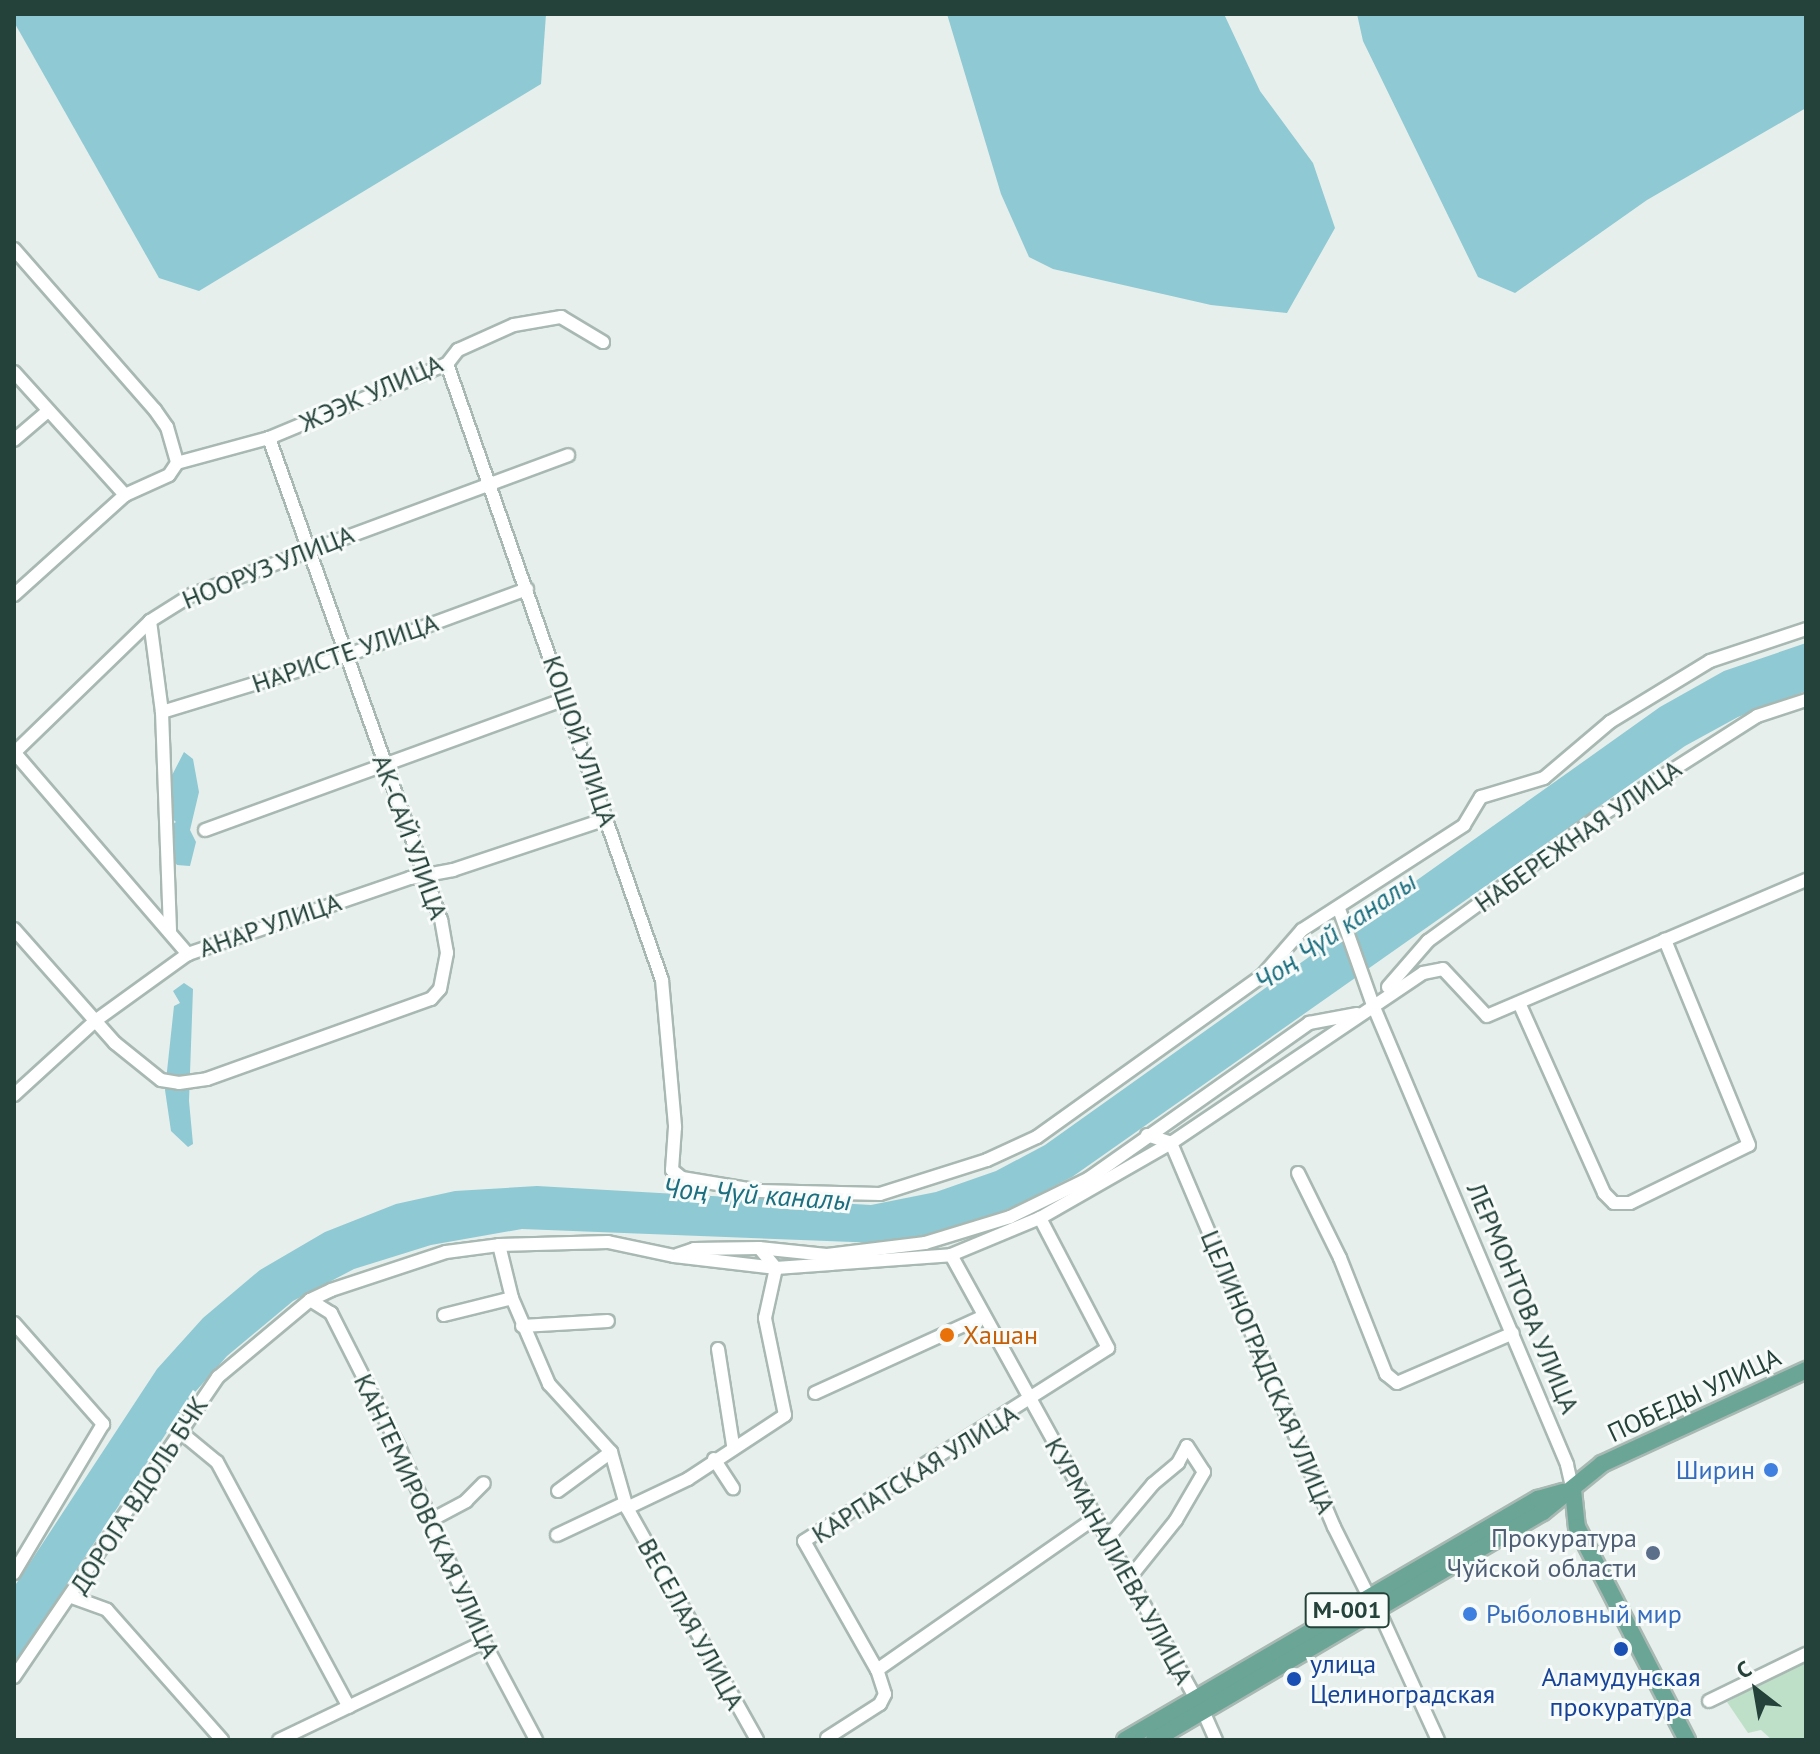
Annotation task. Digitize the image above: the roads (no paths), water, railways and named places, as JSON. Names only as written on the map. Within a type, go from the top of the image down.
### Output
[{"type":"main road","name":"ПОБЕДЫ УЛИЦА","points":[[1573,1490],[1602,1464],[1806,1370]]},
{"type":"main road","name":"М-001","points":[[1125,1740],[1199,1705],[1374,1603],[1543,1512],[1573,1490]]},
{"type":"main road","name":"ЛЕРМОНТОВА УЛИЦА","points":[[1573,1490],[1577,1527],[1687,1740]]},
{"type":"main road","name":"М-001","points":[[1154,1740],[1199,1705]]},
{"type":"street","points":[[14,249],[155,410],[167,427],[177,463]]},
{"type":"street","name":"ЖЭЭК УЛИЦА","points":[[14,595],[125,495],[169,475],[177,463],[269,438],[447,364],[458,350],[514,325],[561,317],[603,342]]},
{"type":"street","name":"КОШОЙ УЛИЦА","points":[[447,364],[567,698],[662,980],[675,1127],[672,1170],[682,1178],[760,1191],[880,1194],[987,1160],[1037,1137],[1262,976],[1302,930],[1341,914]]},
{"type":"street","points":[[14,372],[125,495]]},
{"type":"street","points":[[14,440],[48,411]]},
{"type":"street","name":"АК-САЙ УЛИЦА","points":[[95,1021],[161,1080],[194,1081],[431,999],[445,974],[447,953],[425,875],[305,549],[269,438]]},
{"type":"street","name":"НООРУЗ УЛИЦА","points":[[14,752],[150,621],[193,594],[305,549],[568,455]]},
{"type":"street","name":"НАРИСТЕ УЛИЦА","points":[[162,712],[345,656],[527,589]]},
{"type":"street","points":[[150,621],[162,712],[170,933]]},
{"type":"street","points":[[1341,914],[1464,825],[1481,797],[1544,778],[1610,722],[1710,661],[1806,629]]},
{"type":"street","points":[[205,830],[567,698]]},
{"type":"street","name":"НАБЕРЕЖНАЯ УЛИЦА","points":[[1373,1005],[1428,941],[1594,820],[1757,716],[1806,700]]},
{"type":"street","name":"АНАР УЛИЦА","points":[[14,752],[188,954],[606,819]]},
{"type":"street","points":[[1373,1005],[1400,984],[1443,969],[1487,1016],[1520,1005],[1665,940],[1805,883]]},
{"type":"street","name":"ЛЕРМОНТОВА УЛИЦА","points":[[1341,914],[1373,1005],[1513,1333],[1573,1490]]},
{"type":"street","points":[[14,929],[95,1021]]},
{"type":"street","points":[[1520,1005],[1604,1193],[1614,1203],[1630,1203],[1749,1145],[1665,940]]},
{"type":"street","points":[[14,1095],[95,1021],[188,954]]},
{"type":"street","name":"ДОРОГА ВДОЛЬ БЧК","points":[[14,1677],[72,1597],[178,1430],[218,1377],[310,1300],[387,1268],[446,1252],[499,1245],[608,1242],[674,1256],[776,1268],[951,1255],[1040,1218],[1171,1143],[1373,1005]]},
{"type":"street","points":[[674,1256],[694,1249],[759,1248],[827,1255],[925,1243],[1010,1217],[1088,1179],[1309,1023],[1359,1014]]},
{"type":"street","points":[[1147,1135],[1171,1143]]},
{"type":"street","name":"ЦЕЛИНОГРАДСКАЯ УЛИЦА","points":[[1171,1143],[1334,1527],[1374,1603],[1438,1740]]},
{"type":"street","points":[[1298,1173],[1340,1258],[1386,1374],[1397,1383],[1513,1333]]},
{"type":"street","name":"КАРПАТСКАЯ УЛИЦА","points":[[877,1670],[804,1541],[1031,1402],[1108,1348],[1040,1218]]},
{"type":"street","points":[[925,1243],[951,1255]]},
{"type":"street","name":"ВЕСЕЛАЯ УЛИЦА","points":[[499,1245],[522,1326],[549,1384],[611,1452],[626,1505],[757,1740]]},
{"type":"street","points":[[759,1248],[776,1268]]},
{"type":"street","name":"КУРМАНАЛИЕВА УЛИЦА","points":[[951,1255],[1216,1740]]},
{"type":"street","name":"ВЕСЕЛАЯ УЛИЦА","points":[[626,1505],[688,1479],[733,1445],[785,1415],[765,1318],[776,1268]]},
{"type":"street","points":[[444,1315],[512,1298]]},
{"type":"street","name":"КАНТЕМИРОВСКАЯ УЛИЦА","points":[[310,1300],[331,1313],[431,1520],[484,1642],[536,1740]]},
{"type":"street","points":[[815,1393],[984,1316]]},
{"type":"street","points":[[522,1326],[608,1321]]},
{"type":"street","points":[[14,1323],[103,1424],[14,1573]]},
{"type":"street","points":[[718,1349],[733,1445]]},
{"type":"street","points":[[178,1430],[217,1462],[349,1707]]},
{"type":"street","points":[[1106,1540],[1153,1484],[1178,1463],[1187,1446],[1204,1472],[1176,1520],[1128,1580]]},
{"type":"street","points":[[558,1491],[611,1452]]},
{"type":"street","points":[[714,1459],[733,1488]]},
{"type":"street","points":[[431,1520],[466,1501],[484,1483]]},
{"type":"street","points":[[557,1535],[626,1505]]},
{"type":"street","points":[[827,1738],[880,1704],[885,1694],[877,1670],[1095,1518]]},
{"type":"street","points":[[72,1597],[107,1610],[222,1740]]},
{"type":"street","points":[[279,1740],[484,1642]]},
{"type":"street","points":[[1709,1701],[1806,1654]]},
{"type":"water","points":[[14,14],[546,14],[541,84],[199,291],[159,278],[14,22]]},
{"type":"water","points":[[947,14],[1224,14],[1260,91],[1313,163],[1335,228],[1287,313],[1211,305],[1053,269],[1029,257],[1001,194]]},
{"type":"water","points":[[1357,14],[1806,14],[1806,108],[1647,200],[1515,293],[1478,277],[1363,41]]},
{"type":"water","points":[[1806,643],[1806,691],[1738,717],[1685,746],[1072,1177],[1019,1204],[954,1231],[879,1243],[522,1229],[431,1245],[354,1269],[293,1301],[227,1356],[188,1400],[14,1665],[14,1587],[157,1369],[203,1318],[260,1270],[325,1232],[396,1204],[455,1191],[537,1186],[871,1205],[936,1192],[996,1171],[1045,1145],[1660,707],[1724,671]]},
{"type":"water","points":[[184,752],[193,759],[199,792],[190,830],[196,842],[190,866],[177,865],[169,855],[169,827],[176,822],[169,816],[168,783]]},
{"type":"water","points":[[184,983],[193,989],[189,1101],[193,1144],[188,1147],[171,1131],[165,1090],[174,1006],[180,1003],[173,991]]},
{"type":"place","name":"Хашан","points":[[947,1335]]},
{"type":"place","name":"Ширин","points":[[1771,1470]]},
{"type":"place","name":"Прокуратура Чуйской области","points":[[1653,1553]]},
{"type":"place","name":"Рыболовный мир","points":[[1470,1614]]},
{"type":"place","name":"Аламудунская прокуратура","points":[[1621,1649]]},
{"type":"place","name":"улица Целиноградская","points":[[1294,1679]]},
{"type":"water label","name":"Чоң Чүй каналы","points":[[1335,931]]},
{"type":"water label","name":"Чоң Чүй каналы","points":[[757,1194]]}]
